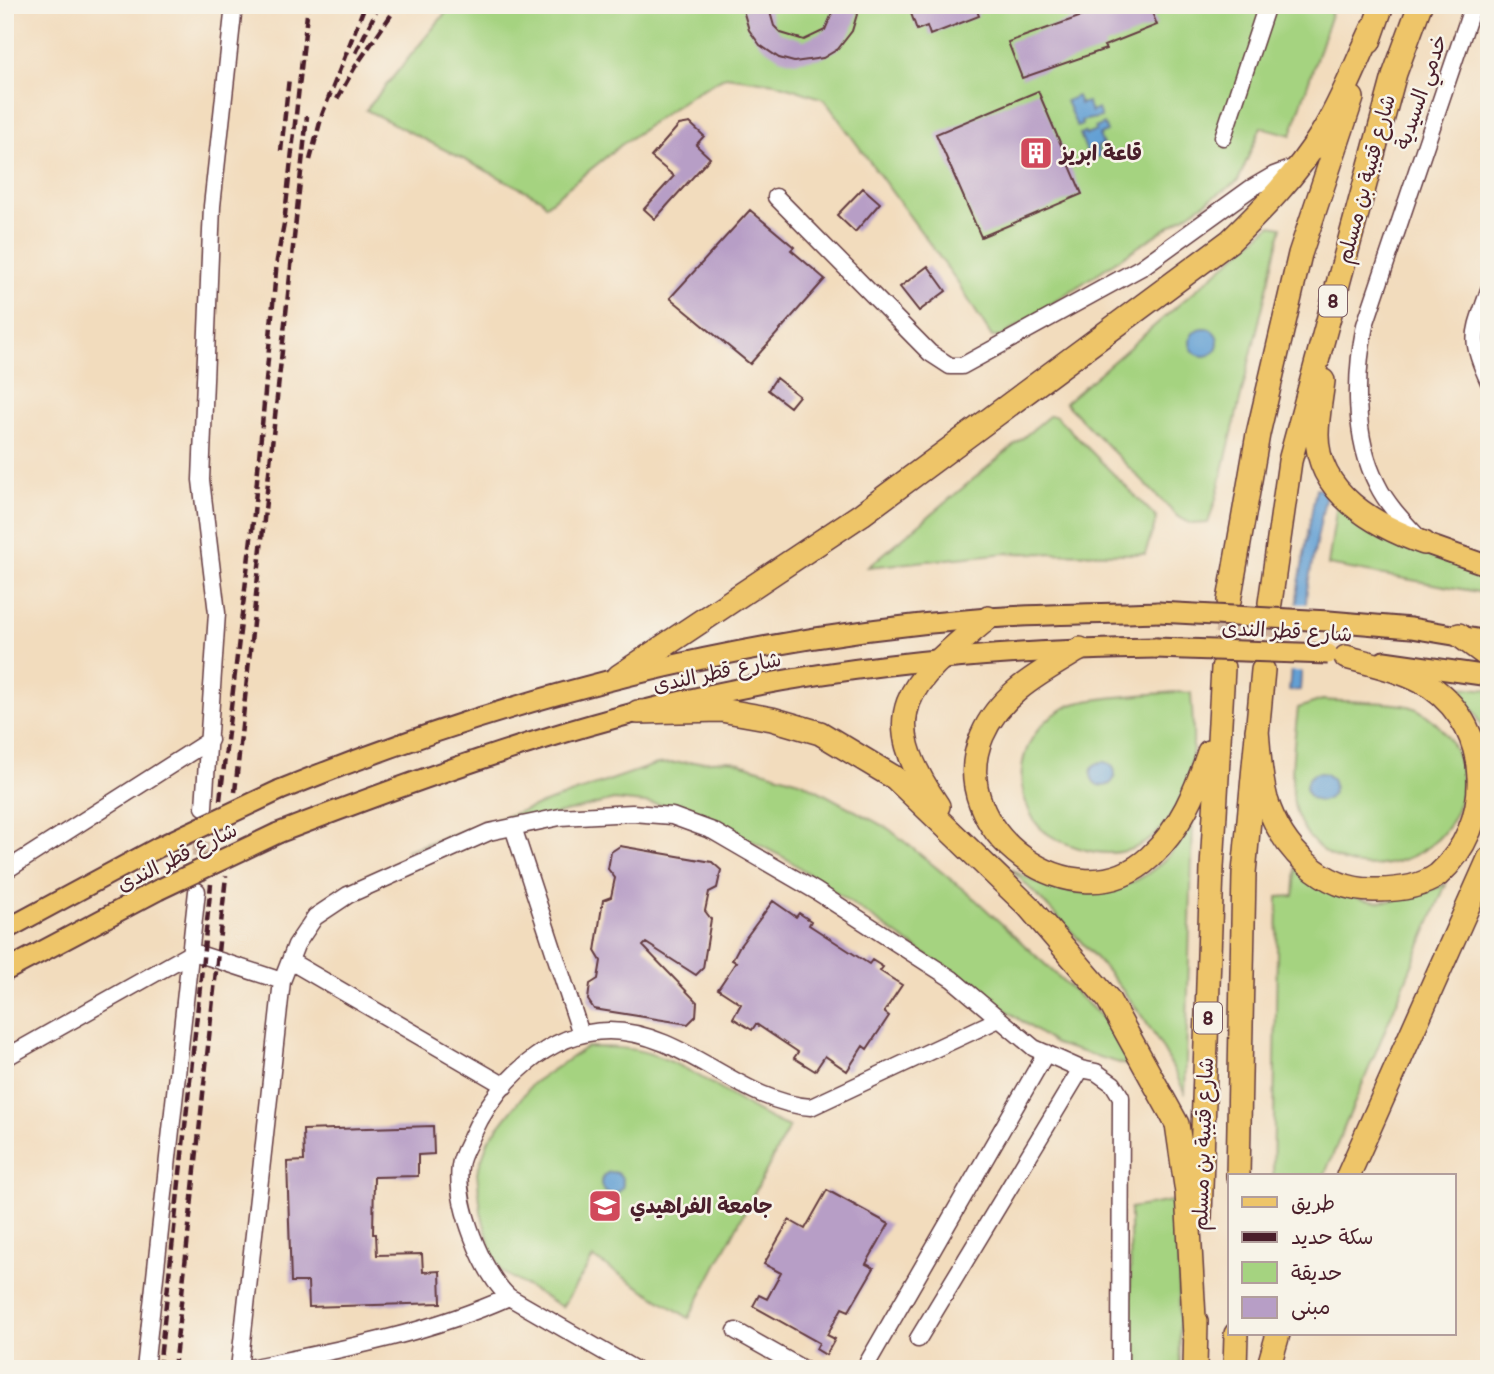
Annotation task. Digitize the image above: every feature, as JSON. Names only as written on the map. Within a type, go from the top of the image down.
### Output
[{"type":"highway","name":"شارع قتيبة بن مسلم","points":[[1229,601],[1258,434],[1300,254],[1382,5]]},
{"type":"highway","name":"شارع قتيبة بن مسلم","points":[[1270,603],[1290,461],[1395,73],[1420,5]]},
{"type":"highway","points":[[619,676],[862,514],[1219,249],[1273,198],[1301,165],[1322,133],[1373,28]]},
{"type":"highway","points":[[1335,292],[1317,434],[1318,452],[1326,474],[1341,495],[1368,517],[1424,543]]},
{"type":"highway","points":[[960,838],[923,784],[907,751],[903,729],[907,703],[923,675],[988,618]]},
{"type":"highway","points":[[1459,635],[1489,657]]},
{"type":"highway","points":[[1080,649],[1030,679],[1003,702],[981,736],[975,770],[980,803],[993,828],[1016,855],[1049,874],[1084,881],[1117,876],[1149,859],[1177,828],[1198,785],[1218,722]]},
{"type":"highway","points":[[1257,730],[1267,801],[1284,840],[1305,863],[1329,879],[1364,891],[1402,890],[1437,875],[1480,824],[1487,789],[1488,765],[1473,730],[1458,708],[1431,687],[1400,672],[1337,655]]},
{"type":"highway","name":"شارع قتيبة بن مسلم","points":[[1195,1369],[1218,722],[1223,668]]},
{"type":"highway","name":"شارع قتيبة بن مسلم","points":[[1238,1174],[1244,873],[1263,670]]},
{"type":"highway","points":[[638,712],[721,710],[772,719],[820,733],[895,778],[1029,907],[1108,999],[1177,1124],[1186,1193],[1195,1336]]},
{"type":"highway","points":[[1349,1174],[1489,859]]},
{"type":"highway","points":[[1236,1336],[1236,1369]]},
{"type":"highway","points":[[1268,1369],[1277,1336]]},
{"type":"main road","points":[[1424,543],[1489,566]]},
{"type":"main road","name":"شارع قطر الندى","points":[[5,930],[159,846],[279,790],[411,742],[619,676],[785,643],[988,618],[1158,612],[1329,621],[1459,635],[1489,641]]},
{"type":"main road","name":"شارع قطر الندى","points":[[5,971],[158,890],[278,833],[412,780],[638,712],[764,684],[939,660],[1080,649],[1156,648],[1337,655],[1489,676]]},
{"type":"street","points":[[204,807],[216,613],[201,480],[212,206],[233,5]]},
{"type":"street","points":[[1223,137],[1267,5]]},
{"type":"street","name":"خدمي السيدية","points":[[1424,543],[1386,500],[1368,464],[1359,410],[1359,350],[1365,325],[1473,5]]},
{"type":"street","points":[[776,197],[930,353],[950,366],[962,366],[1142,267],[1187,238],[1250,188],[1301,165]]},
{"type":"street","points":[[1489,290],[1475,335],[1474,350],[1489,382]]},
{"type":"street","points":[[5,872],[210,740]]},
{"type":"street","points":[[509,1297],[466,1316],[379,1342],[241,1369],[282,981],[315,917],[348,895],[489,832],[560,817],[632,813],[672,816],[713,831],[816,891],[952,979],[1034,1048],[1081,1069],[1096,1072],[1113,1084],[1121,1097],[1120,1369]]},
{"type":"street","points":[[513,827],[581,1034]]},
{"type":"street","points":[[145,1369],[197,891]]},
{"type":"street","points":[[5,1058],[192,952],[282,981]]},
{"type":"street","points":[[290,961],[505,1086]]},
{"type":"street","points":[[634,1369],[509,1297],[494,1283],[474,1244],[460,1166],[478,1123],[524,1065],[581,1034],[610,1031],[647,1037],[687,1053],[787,1105],[811,1107],[999,1018]]},
{"type":"street","points":[[864,1369],[1046,1053]]},
{"type":"street","points":[[918,1339],[1081,1069]]},
{"type":"street","points":[[736,1331],[803,1369]]},
{"type":"green space","points":[[452,5],[1334,5],[1291,135],[1261,127],[1238,181],[1001,337],[992,337],[954,277],[824,99],[775,83],[726,76],[691,95],[621,145],[546,205],[540,198],[366,110]]},
{"type":"green space","points":[[1271,225],[1282,227],[1216,499],[1208,523],[1192,524],[1178,517],[1065,403]]},
{"type":"green space","points":[[1049,416],[1056,416],[1157,518],[1145,554],[1007,553],[868,567]]},
{"type":"green space","points":[[1338,497],[1489,570],[1489,594],[1328,565]]},
{"type":"green space","points":[[1459,687],[1489,690],[1489,744],[1475,712],[1457,691]]},
{"type":"green space","points":[[1177,692],[1191,693],[1192,757],[1180,800],[1157,833],[1141,845],[1123,851],[1102,853],[1066,844],[1038,825],[1026,803],[1022,770],[1025,754],[1042,726],[1055,714],[1080,702]]},
{"type":"green space","points":[[1322,700],[1412,707],[1426,715],[1444,732],[1456,752],[1462,789],[1453,820],[1432,843],[1405,859],[1374,866],[1343,861],[1316,845],[1297,815],[1293,792],[1293,762],[1298,708]]},
{"type":"green space","points":[[730,760],[802,782],[889,829],[976,900],[1103,1018],[1133,1067],[1055,1044],[787,859],[686,807],[614,800],[405,851],[657,764]]},
{"type":"green space","points":[[1193,822],[1185,1094],[1170,1061],[1131,1001],[1086,947],[1011,869],[1038,882],[1064,890],[1089,892],[1113,889],[1136,880],[1157,866],[1176,847]]},
{"type":"green space","points":[[1296,867],[1337,890],[1368,901],[1401,899],[1446,884],[1325,1174],[1273,1174],[1278,897],[1294,896]]},
{"type":"green space","points":[[587,1047],[635,1050],[669,1061],[789,1127],[689,1318],[593,1258],[562,1307],[502,1272],[491,1250],[481,1212],[477,1172],[489,1139],[533,1083]]},
{"type":"green space","points":[[1178,1200],[1180,1369],[1131,1369],[1130,1208]]},
{"type":"water","points":[[1077,96],[1080,104],[1087,102],[1091,112],[1098,109],[1101,117],[1081,121],[1082,125],[1077,127],[1066,101]]},
{"type":"water","points":[[1104,124],[1107,132],[1099,135],[1103,145],[1097,147],[1101,156],[1090,160],[1080,134],[1096,131],[1095,128]]},
{"type":"water","points":[[1204,328],[1214,332],[1218,342],[1214,352],[1204,356],[1194,352],[1190,342],[1194,332]]},
{"type":"water","points":[[1316,488],[1327,489],[1307,589],[1300,690],[1289,691],[1298,589]]},
{"type":"water","points":[[1103,762],[1112,765],[1115,774],[1112,783],[1103,786],[1094,783],[1091,774],[1094,765]]},
{"type":"water","points":[[1320,773],[1330,777],[1334,787],[1330,797],[1320,801],[1310,797],[1306,787],[1310,777]]},
{"type":"water","points":[[612,1172],[620,1175],[623,1183],[620,1191],[612,1194],[604,1191],[601,1183],[604,1175]]},
{"type":"pier","points":[[1293,604],[1309,604],[1304,671],[1287,671]]},
{"type":"building","points":[[757,5],[768,5],[774,26],[781,33],[804,40],[825,30],[834,9],[858,11],[852,31],[838,49],[823,58],[794,62],[779,58],[760,45],[749,30],[743,10]]},
{"type":"building","points":[[908,5],[975,5],[979,16],[930,35],[927,26],[917,30]]},
{"type":"building","points":[[1113,5],[1149,5],[1157,25],[1104,46],[1106,49],[1022,78],[1008,42]]},
{"type":"building","points":[[1038,91],[1082,194],[981,237],[936,134]]},
{"type":"building","points":[[690,123],[704,136],[696,145],[710,158],[655,219],[644,209],[674,176],[651,157],[679,125]]},
{"type":"building","points":[[863,188],[880,203],[855,232],[837,215]]},
{"type":"building","points":[[750,210],[794,247],[791,250],[825,279],[750,364],[670,298]]},
{"type":"building","points":[[928,266],[946,291],[919,311],[900,287]]},
{"type":"building","points":[[776,378],[799,396],[790,407],[768,390]]},
{"type":"building","points":[[620,846],[712,862],[721,870],[717,888],[709,892],[705,911],[711,919],[703,968],[696,975],[646,943],[643,946],[697,1002],[696,1016],[688,1024],[594,1009],[588,1000],[590,984],[598,979],[601,961],[595,951],[603,900],[611,897],[615,878],[608,869],[611,852]]},
{"type":"building","points":[[773,901],[796,917],[799,913],[811,921],[809,925],[869,964],[872,960],[883,967],[880,971],[902,985],[884,1012],[889,1016],[867,1049],[863,1046],[847,1071],[825,1056],[815,1071],[794,1058],[798,1052],[756,1024],[752,1030],[733,1018],[741,1004],[718,989],[736,962],[732,960],[739,947]]},
{"type":"building","points":[[433,1126],[434,1154],[418,1155],[418,1176],[374,1177],[373,1234],[376,1234],[377,1255],[422,1254],[423,1272],[440,1271],[441,1303],[309,1307],[308,1282],[291,1282],[287,1162],[304,1161],[303,1130]]},
{"type":"building","points":[[827,1190],[889,1224],[866,1264],[874,1268],[849,1311],[842,1308],[827,1335],[835,1339],[826,1355],[816,1349],[819,1343],[753,1306],[759,1295],[767,1299],[781,1273],[764,1264],[789,1220],[805,1229]]},
{"type":"tunnel","points":[[1223,668],[1229,601]]},
{"type":"tunnel","points":[[1263,670],[1270,603]]},
{"type":"tunnel","points":[[198,881],[203,816]]},
{"type":"railway","points":[[220,800],[254,513],[277,260],[284,224],[308,5]]},
{"type":"railway","points":[[310,160],[322,115],[365,5]]},
{"type":"railway","points":[[356,53],[379,5]]},
{"type":"railway","points":[[337,99],[355,67],[398,5]]},
{"type":"railway","points":[[281,151],[289,78]]},
{"type":"railway","points":[[235,792],[307,116]]},
{"type":"railway","points":[[230,836],[231,830]]},
{"type":"railway","points":[[174,1369],[226,876]]},
{"type":"railway","points":[[159,1369],[211,884]]},
{"type":"place","name":"قاعة ابريز","points":[[1036,153]]},
{"type":"place","name":"جامعة الفراهيدي","points":[[605,1206]]}]
